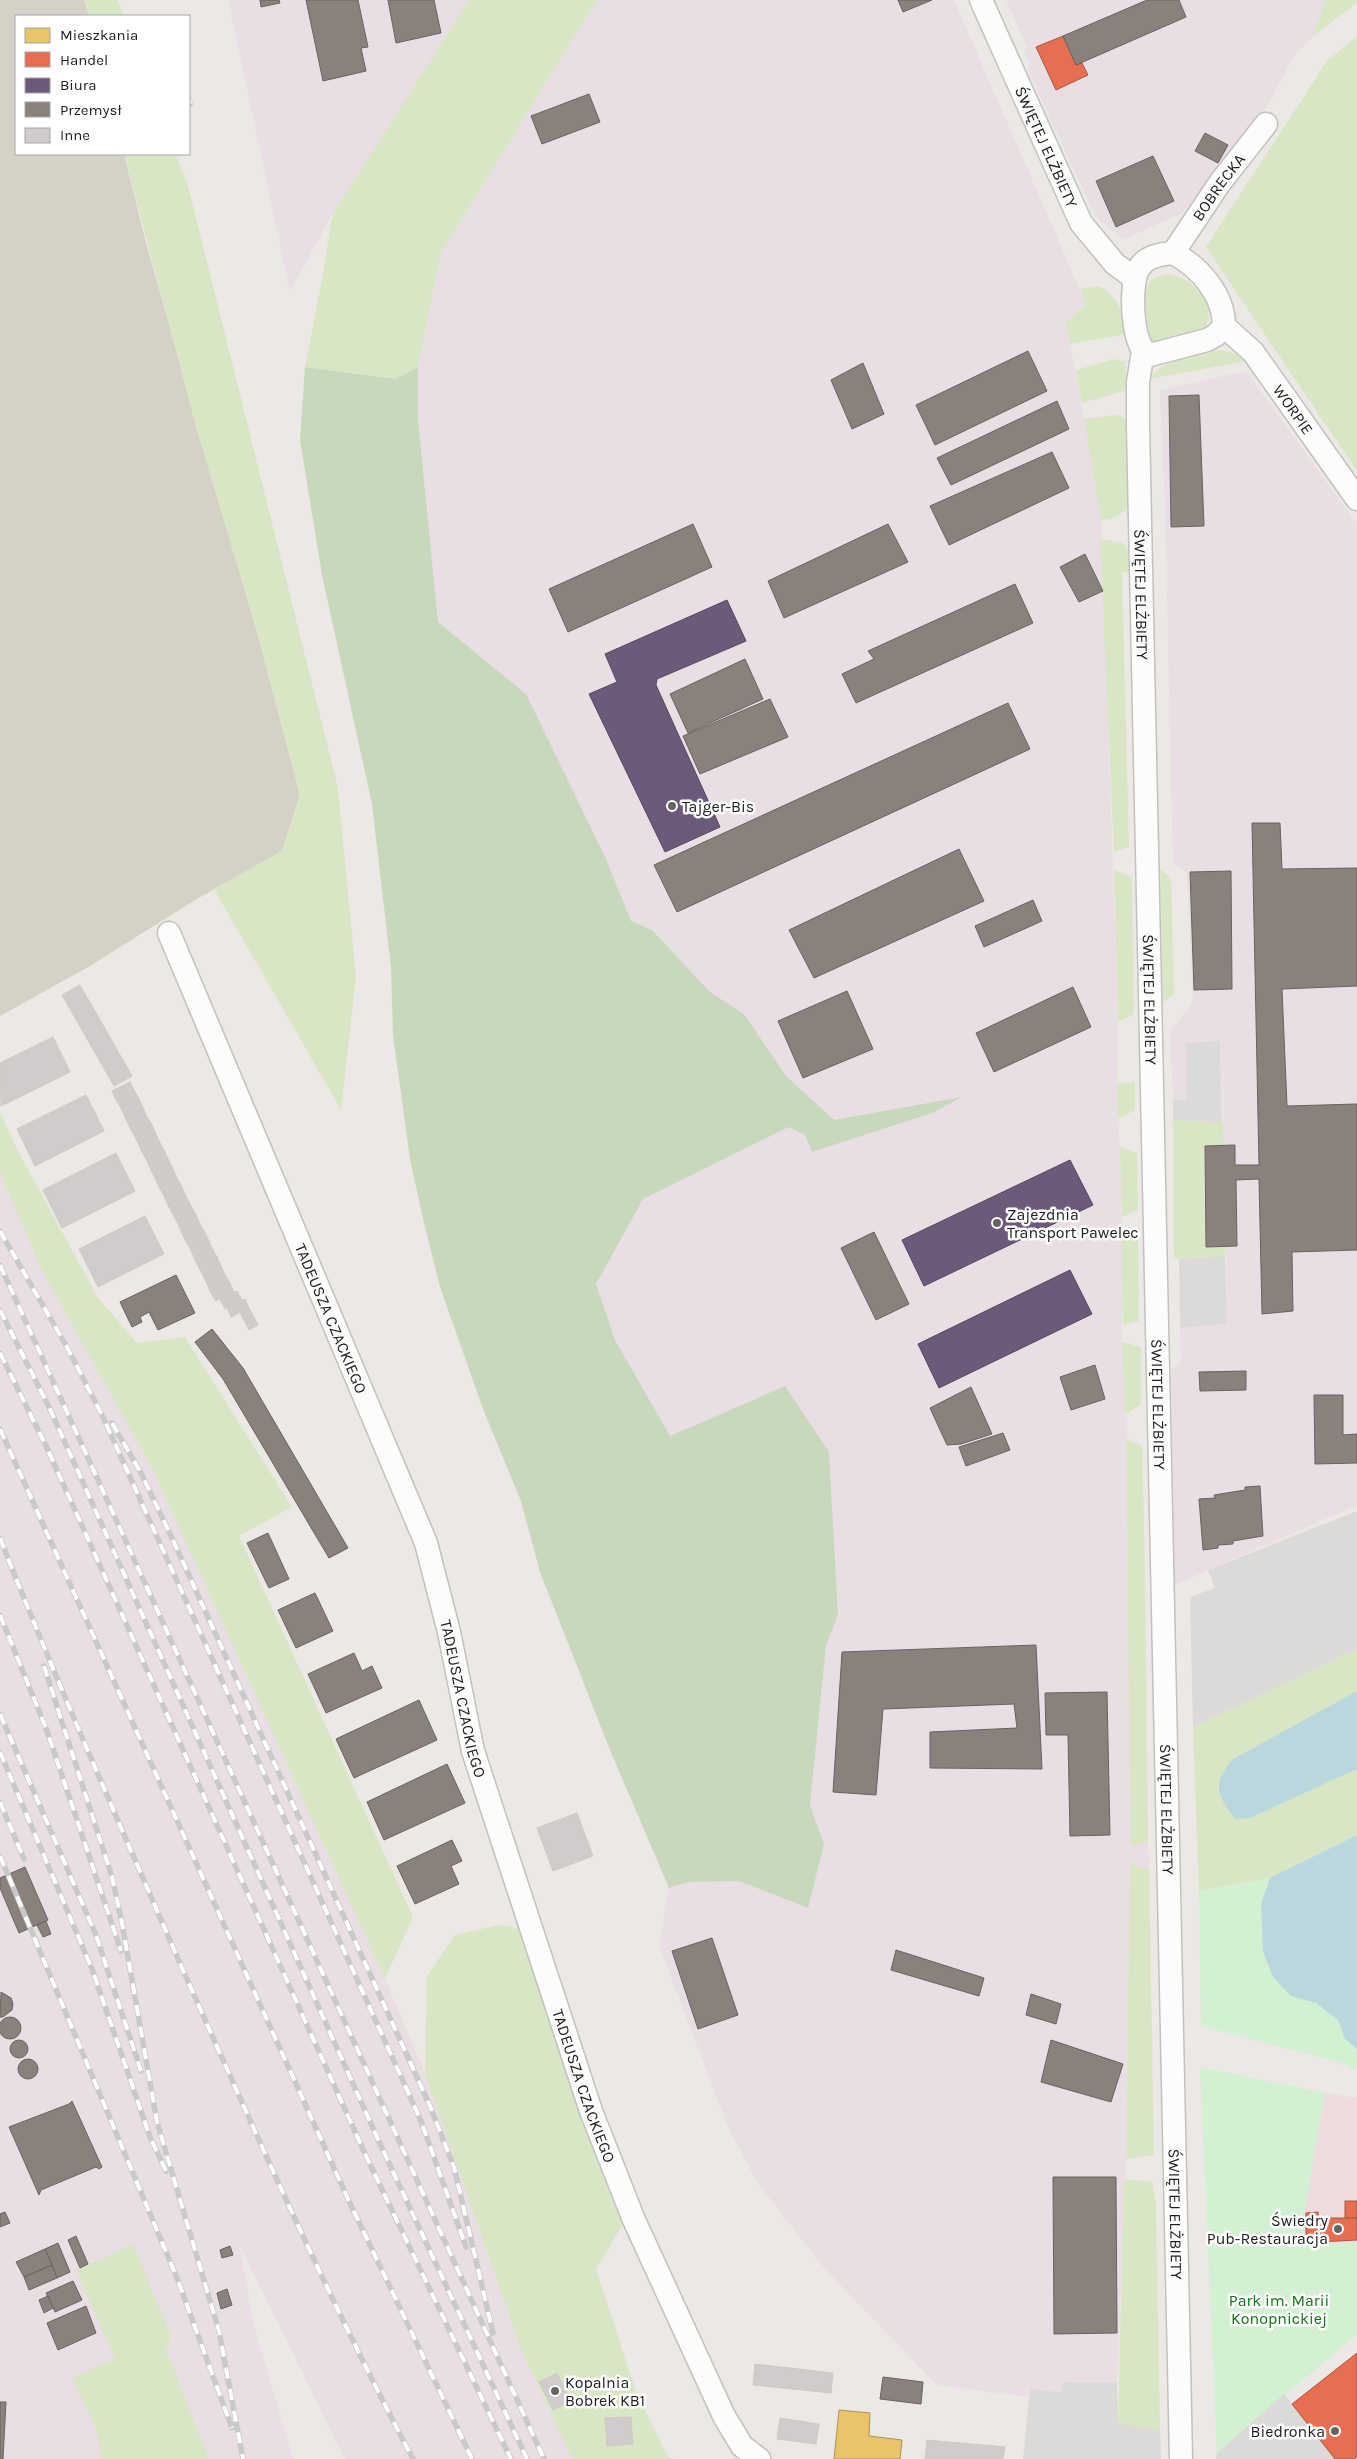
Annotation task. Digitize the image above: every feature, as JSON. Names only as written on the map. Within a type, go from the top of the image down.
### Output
[{"type":"street","name":"ŚWIĘTEJ ELŻBIETY","points":[[981,0],[1081,223],[1115,264],[1134,278]]},
{"type":"street","name":"BOBRECKA","points":[[1174,253],[1219,184],[1266,124]]},
{"type":"street","points":[[1174,253],[1192,265],[1210,284],[1222,306],[1224,326],[1212,338],[1153,355],[1143,351],[1137,336],[1133,301],[1134,278],[1138,269],[1148,259],[1174,253]]},
{"type":"street","name":"WORPIE","points":[[1224,326],[1253,352],[1357,499]]},
{"type":"street","name":"ŚWIĘTEJ ELŻBIETY","points":[[1143,351],[1138,382],[1138,426],[1181,2459]]},
{"type":"street","name":"TADEUSZA CZACKIEGO","points":[[169,933],[426,1544],[449,1632],[473,1751],[550,1990],[612,2169],[724,2416],[742,2446],[759,2459]]},
{"type":"shaded area","points":[[0,0],[85,0],[89,15],[15,15],[15,155],[124,155],[146,243],[257,632],[300,795],[282,851],[195,900],[90,966],[0,1016]]},
{"type":"shaded area","points":[[228,0],[469,0],[332,215],[290,291]]},
{"type":"shaded area","points":[[597,0],[954,0],[1086,304],[1065,323],[1078,381],[1101,520],[1118,1022],[1117,1084],[1122,1217],[1122,1342],[1128,1452],[1131,1846],[1148,1841],[1149,1870],[1130,1864],[1126,2159],[1117,2383],[1064,2382],[1060,2392],[1030,2389],[1027,2397],[937,2385],[825,2269],[757,2182],[726,2122],[659,1945],[669,1888],[688,1882],[739,1881],[807,1908],[824,1844],[810,1805],[826,1645],[838,1615],[829,1452],[808,1422],[754,1399],[670,1436],[615,1340],[596,1284],[642,1199],[789,1127],[805,1135],[812,1152],[932,1113],[960,1098],[834,1121],[786,1076],[744,1014],[710,992],[652,930],[631,921],[606,859],[438,622],[418,419],[418,367],[441,253]]},
{"type":"shaded area","points":[[1006,0],[1326,0],[1313,36],[1294,56],[1259,121],[1210,180],[1181,214],[1123,239],[1096,217],[1028,70],[1029,63],[1024,51],[1027,47]]},
{"type":"shaded area","points":[[1246,371],[1357,524],[1357,1505],[1174,1585],[1171,1369],[1181,1364],[1180,1328],[1227,1324],[1226,1247],[1205,1247],[1204,1146],[1224,1145],[1220,1041],[1187,1100],[1173,1100],[1170,1032],[1193,1002],[1187,874],[1173,862],[1165,508],[1160,390]]},
{"type":"shaded area","points":[[1220,1041],[1222,1122],[1173,1120],[1173,1100],[1187,1100],[1186,1043]]},
{"type":"shaded area","points":[[0,1173],[43,1273],[152,1468],[385,1979],[425,2073],[520,2347],[572,2459],[345,2459],[239,2244],[254,2326],[293,2459],[0,2459]]},
{"type":"shaded area","points":[[1225,1256],[1227,1324],[1180,1328],[1179,1259]]},
{"type":"shaded area","points":[[1357,1511],[1357,1649],[1193,1727],[1190,1597],[1215,1588],[1208,1570]]},
{"type":"shaded area","points":[[1325,2093],[1357,2098],[1357,2243],[1304,2244],[1304,2215]]},
{"type":"shaded area","points":[[1063,2382],[1117,2383],[1118,2423],[1160,2431],[1161,2459],[1023,2459],[1030,2389],[1060,2392]]},
{"type":"shaded area","points":[[1284,2394],[1335,2459],[1216,2459],[1217,2453]]},
{"type":"green space","points":[[84,0],[118,0],[123,15],[89,15]]},
{"type":"green space","points":[[469,0],[597,0],[441,253],[418,367],[396,379],[305,367],[332,215]]},
{"type":"green space","points":[[1326,0],[1357,0],[1357,3],[1313,36]]},
{"type":"green space","points":[[1357,36],[1357,471],[1206,247],[1327,61]]},
{"type":"green space","points":[[124,155],[175,155],[187,182],[338,788],[356,977],[341,1110],[214,889],[282,851],[300,795],[257,632],[196,427]]},
{"type":"green space","points":[[1164,274],[1174,275],[1194,286],[1202,295],[1209,314],[1207,323],[1200,331],[1159,343],[1150,341],[1148,337],[1145,294],[1151,280]]},
{"type":"green space","points":[[1099,286],[1111,295],[1119,306],[1127,334],[1070,344],[1065,323],[1086,304],[1080,289]]},
{"type":"green space","points":[[1221,350],[1239,355],[1247,361],[1149,379],[1173,361],[1191,355]]},
{"type":"green space","points":[[1114,359],[1125,362],[1127,390],[1082,403],[1076,370]]},
{"type":"green space","points":[[305,367],[396,379],[418,367],[418,419],[438,622],[526,694],[606,859],[631,921],[652,930],[710,992],[744,1014],[786,1076],[834,1120],[962,1097],[932,1113],[812,1152],[805,1135],[789,1127],[643,1199],[596,1284],[615,1340],[670,1436],[785,1386],[829,1452],[838,1615],[826,1645],[810,1805],[824,1844],[808,1908],[739,1881],[688,1882],[669,1888],[610,1750],[540,1572],[521,1501],[483,1409],[440,1287],[410,1159],[393,1035],[391,967],[372,804],[322,575],[300,440]]},
{"type":"green space","points":[[1119,415],[1126,420],[1130,505],[1117,516],[1101,520],[1084,419]]},
{"type":"green space","points":[[1100,539],[1123,543],[1129,551],[1129,573],[1122,572],[1129,847],[1114,852]]},
{"type":"green space","points":[[1160,869],[1171,878],[1174,994],[1163,1002]]},
{"type":"green space","points":[[1114,870],[1132,877],[1134,1014],[1118,1022]]},
{"type":"green space","points":[[1135,1082],[1135,1110],[1118,1119],[1117,1084]]},
{"type":"green space","points":[[0,1112],[17,1149],[98,1298],[137,1343],[185,1337],[292,1507],[239,1536],[413,1917],[385,1979],[152,1468],[43,1273],[0,1173]]},
{"type":"green space","points":[[1173,1120],[1223,1122],[1224,1145],[1204,1147],[1205,1247],[1226,1247],[1225,1256],[1174,1259]]},
{"type":"green space","points":[[1120,1147],[1137,1153],[1138,1210],[1122,1217]]},
{"type":"green space","points":[[1121,1234],[1138,1237],[1139,1321],[1123,1325]]},
{"type":"green space","points":[[1122,1342],[1141,1347],[1141,1404],[1125,1415]]},
{"type":"green space","points":[[1126,1439],[1142,1446],[1146,1644],[1148,1841],[1131,1846]]},
{"type":"green space","points":[[1357,1649],[1357,1691],[1233,1759],[1250,1818],[1357,1769],[1357,1835],[1270,1878],[1199,1891],[1193,1727]]},
{"type":"green space","points":[[1130,1864],[1149,1870],[1154,2155],[1126,2159]]},
{"type":"green space","points":[[1270,1878],[1261,1904],[1291,1996],[1316,2003],[1339,2020],[1345,2039],[1357,2049],[1357,2071],[1339,2062],[1201,2026],[1199,1891]]},
{"type":"green space","points":[[499,1925],[519,1928],[623,2224],[596,2269],[636,2392],[668,2457],[673,2459],[572,2459],[520,2347],[425,2073],[427,1976],[455,1935]]},
{"type":"green space","name":"Park im. Marii Konopnickiej","points":[[1200,2067],[1325,2093],[1304,2215],[1304,2244],[1357,2243],[1357,2334],[1217,2453]]},
{"type":"green space","points":[[1124,2179],[1152,2182],[1156,2204],[1160,2431],[1118,2424]]},
{"type":"green space","points":[[133,2244],[171,2336],[166,2349],[209,2459],[101,2459],[97,2430],[72,2378],[115,2359],[76,2270]]},
{"type":"water","points":[[1357,1691],[1357,1769],[1250,1818],[1236,1819],[1224,1803],[1219,1789],[1222,1775],[1233,1759]]},
{"type":"water","points":[[1357,1835],[1357,2049],[1345,2039],[1338,2020],[1316,2003],[1291,1996],[1273,1977],[1263,1952],[1261,1904],[1270,1878]]},
{"type":"building: Mieszkania","points":[[839,2410],[870,2413],[869,2436],[902,2440],[900,2459],[834,2459]]},
{"type":"building: Handel","points":[[1063,36],[1076,65],[1082,63],[1088,75],[1056,90],[1036,47]]},
{"type":"building: Handel","points":[[1345,2201],[1357,2201],[1357,2218],[1345,2218]]},
{"type":"building: Handel","points":[[1318,2212],[1319,2242],[1306,2242],[1306,2213]]},
{"type":"building: Handel","name":"Świedry Pub-Restauracja","points":[[1319,2218],[1357,2218],[1357,2240],[1319,2242]]},
{"type":"building: Handel","name":"Biedronka","points":[[1357,2353],[1357,2457],[1354,2459],[1335,2459],[1292,2404]]},
{"type":"building: Biura","points":[[727,600],[746,641],[657,679],[656,685],[720,827],[665,852],[589,694],[617,682],[605,654]]},
{"type":"building: Biura","name":"Zajezdnia Transport Pawelec","points":[[1070,1160],[1093,1205],[924,1286],[902,1240]]},
{"type":"building: Biura","points":[[1070,1270],[1092,1314],[939,1388],[918,1344]]},
{"type":"building: Przemysł","points":[[260,0],[279,0],[280,3],[261,7]]},
{"type":"building: Przemysł","points":[[306,0],[358,0],[368,47],[361,48],[366,71],[323,81]]},
{"type":"building: Przemysł","points":[[388,0],[434,0],[441,33],[396,43]]},
{"type":"building: Przemysł","points":[[898,0],[932,0],[903,12]]},
{"type":"building: Przemysł","points":[[1147,0],[1179,0],[1186,17],[1076,65],[1063,36]]},
{"type":"building: Przemysł","points":[[589,94],[600,122],[542,144],[531,116]]},
{"type":"building: Przemysł","points":[[1205,133],[1228,145],[1218,163],[1195,151]]},
{"type":"building: Przemysł","points":[[1153,156],[1174,201],[1116,227],[1096,181]]},
{"type":"building: Przemysł","points":[[1028,351],[1047,391],[935,445],[916,405]]},
{"type":"building: Przemysł","points":[[863,363],[884,414],[852,429],[831,380]]},
{"type":"building: Przemysł","points":[[1199,395],[1204,526],[1171,527],[1169,396]]},
{"type":"building: Przemysł","points":[[1057,401],[1069,429],[951,485],[937,458]]},
{"type":"building: Przemysł","points":[[1052,452],[1069,488],[949,545],[930,506]]},
{"type":"building: Przemysł","points":[[693,524],[712,567],[568,632],[549,589]]},
{"type":"building: Przemysł","points":[[888,524],[908,562],[784,618],[768,581]]},
{"type":"building: Przemysł","points":[[1085,554],[1103,591],[1079,602],[1060,567]]},
{"type":"building: Przemysł","points":[[1015,584],[1033,623],[856,703],[842,674],[874,659],[868,651]]},
{"type":"building: Przemysł","points":[[745,659],[763,699],[688,733],[670,694]]},
{"type":"building: Przemysł","points":[[770,699],[788,737],[700,774],[683,736]]},
{"type":"building: Przemysł","points":[[1008,703],[1030,749],[677,912],[654,865]]},
{"type":"building: Przemysł","points":[[1252,823],[1280,823],[1282,869],[1357,868],[1357,986],[1282,989],[1287,1106],[1357,1104],[1357,1250],[1292,1252],[1293,1311],[1262,1314],[1259,1179],[1236,1180],[1237,1246],[1206,1247],[1205,1146],[1235,1145],[1235,1165],[1259,1165]]},
{"type":"building: Przemysł","points":[[959,849],[984,901],[814,978],[789,930]]},
{"type":"building: Przemysł","points":[[1231,871],[1232,989],[1194,990],[1190,872]]},
{"type":"building: Przemysł","points":[[1033,900],[1042,921],[984,947],[975,926]]},
{"type":"building: Przemysł","points":[[1073,987],[1091,1027],[994,1072],[976,1033]]},
{"type":"building: Przemysł","points":[[847,991],[873,1049],[803,1078],[778,1021]]},
{"type":"building: Przemysł","points":[[874,1232],[909,1304],[876,1320],[841,1248]]},
{"type":"building: Przemysł","points":[[176,1275],[195,1313],[158,1330],[149,1312],[140,1317],[142,1322],[132,1327],[120,1302]]},
{"type":"building: Przemysł","points":[[212,1329],[243,1368],[348,1548],[329,1558],[223,1379],[195,1342]]},
{"type":"building: Przemysł","points":[[1095,1365],[1105,1399],[1071,1410],[1060,1377]]},
{"type":"building: Przemysł","points":[[1246,1371],[1246,1390],[1200,1391],[1199,1372]]},
{"type":"building: Przemysł","points":[[971,1387],[992,1434],[961,1444],[947,1445],[930,1408]]},
{"type":"building: Przemysł","points":[[1314,1395],[1343,1395],[1343,1435],[1357,1434],[1357,1463],[1315,1464]]},
{"type":"building: Przemysł","points":[[1003,1433],[1010,1450],[966,1466],[959,1447]]},
{"type":"building: Przemysł","points":[[1260,1486],[1263,1536],[1233,1541],[1233,1544],[1218,1545],[1218,1548],[1203,1550],[1199,1499],[1215,1498],[1214,1495],[1245,1490],[1245,1487]]},
{"type":"building: Przemysł","points":[[268,1533],[289,1579],[269,1588],[247,1543]]},
{"type":"building: Przemysł","points":[[315,1593],[333,1631],[296,1648],[278,1610]]},
{"type":"building: Przemysł","points":[[1036,1645],[1042,1769],[930,1768],[930,1732],[1017,1728],[1014,1704],[883,1709],[876,1795],[833,1792],[842,1652]]},
{"type":"building: Przemysł","points":[[354,1653],[362,1671],[372,1666],[382,1688],[326,1713],[308,1674]]},
{"type":"building: Przemysł","points":[[1107,1692],[1110,1835],[1070,1836],[1068,1735],[1046,1735],[1045,1693]]},
{"type":"building: Przemysł","points":[[419,1700],[437,1740],[354,1778],[336,1739]]},
{"type":"building: Przemysł","points":[[447,1764],[465,1803],[384,1840],[367,1802]]},
{"type":"building: Przemysł","points":[[452,1840],[462,1861],[451,1866],[459,1884],[415,1904],[397,1866]]},
{"type":"building: Przemysł","points":[[25,1867],[48,1920],[19,1933],[0,1888],[0,1878]]},
{"type":"building: Przemysł","points":[[46,1921],[51,1934],[43,1937],[37,1925]]},
{"type":"building: Przemysł","points":[[712,1938],[738,2015],[698,2029],[672,1951]]},
{"type":"building: Przemysł","points":[[896,1950],[984,1978],[979,1996],[891,1970]]},
{"type":"building: Przemysł","points":[[1,1992],[11,1998],[13,2004],[12,2010],[3,2017],[0,2017]]},
{"type":"building: Przemysł","points":[[1031,1994],[1061,2004],[1056,2024],[1026,2015]]},
{"type":"building: Przemysł","points":[[10,2017],[18,2020],[21,2028],[18,2036],[10,2039],[2,2036],[-1,2028],[2,2020]]},
{"type":"building: Przemysł","points":[[19,2040],[25,2043],[28,2049],[25,2055],[19,2058],[13,2055],[10,2049],[13,2043]]},
{"type":"building: Przemysł","points":[[1051,2040],[1123,2064],[1111,2102],[1041,2082]]},
{"type":"building: Przemysł","points":[[24,2059],[32,2059],[38,2065],[38,2073],[32,2079],[24,2079],[18,2073],[18,2065]]},
{"type":"building: Przemysł","points":[[72,2101],[102,2167],[99,2169],[96,2167],[41,2190],[39,2195],[9,2127],[69,2104]]},
{"type":"building: Przemysł","points":[[1053,2177],[1116,2177],[1117,2333],[1054,2334]]},
{"type":"building: Przemysł","points":[[5,2212],[10,2223],[0,2227],[0,2214]]},
{"type":"building: Przemysł","points":[[76,2236],[88,2264],[80,2268],[68,2240]]},
{"type":"building: Przemysł","points":[[58,2243],[70,2272],[57,2278],[45,2249]]},
{"type":"building: Przemysł","points":[[230,2246],[233,2255],[222,2258],[220,2250]]},
{"type":"building: Przemysł","points":[[45,2249],[52,2265],[24,2277],[16,2262]]},
{"type":"building: Przemysł","points":[[52,2265],[57,2278],[29,2290],[24,2277]]},
{"type":"building: Przemysł","points":[[73,2281],[82,2300],[55,2312],[46,2293]]},
{"type":"building: Przemysł","points":[[227,2289],[232,2305],[221,2309],[217,2293]]},
{"type":"building: Przemysł","points":[[48,2296],[53,2308],[44,2313],[39,2300]]},
{"type":"building: Przemysł","points":[[86,2306],[96,2333],[58,2350],[47,2323]]},
{"type":"building: Przemysł","points":[[883,2377],[923,2382],[921,2404],[880,2399]]},
{"type":"building: Przemysł","points":[[0,2402],[6,2402],[3,2459],[0,2459]]},
{"type":"building: Inne","points":[[80,985],[132,1076],[114,1086],[62,995]]},
{"type":"building: Inne","points":[[53,1037],[70,1072],[1,1106],[0,1063]]},
{"type":"building: Inne","points":[[130,1082],[134,1090],[116,1100],[112,1091]]},
{"type":"building: Inne","points":[[134,1090],[139,1099],[121,1108],[116,1100]]},
{"type":"building: Inne","points":[[86,1095],[104,1131],[35,1166],[17,1129]]},
{"type":"building: Inne","points":[[139,1099],[143,1108],[125,1117],[121,1108]]},
{"type":"building: Inne","points":[[143,1108],[147,1117],[129,1126],[125,1117]]},
{"type":"building: Inne","points":[[147,1117],[152,1125],[134,1135],[129,1126]]},
{"type":"building: Inne","points":[[152,1125],[156,1134],[138,1143],[134,1135]]},
{"type":"building: Inne","points":[[156,1134],[160,1143],[142,1152],[138,1143]]},
{"type":"building: Inne","points":[[160,1143],[165,1152],[147,1161],[142,1152]]},
{"type":"building: Inne","points":[[165,1152],[169,1161],[151,1170],[147,1161]]},
{"type":"building: Inne","points":[[116,1153],[135,1191],[62,1228],[43,1190]]},
{"type":"building: Inne","points":[[169,1161],[173,1169],[155,1178],[151,1170]]},
{"type":"building: Inne","points":[[173,1169],[177,1178],[159,1187],[155,1178]]},
{"type":"building: Inne","points":[[177,1178],[182,1187],[164,1196],[159,1187]]},
{"type":"building: Inne","points":[[182,1187],[186,1196],[168,1205],[164,1196]]},
{"type":"building: Inne","points":[[186,1196],[190,1204],[172,1213],[168,1205]]},
{"type":"building: Inne","points":[[190,1204],[195,1213],[177,1222],[172,1213]]},
{"type":"building: Inne","points":[[195,1213],[199,1222],[181,1231],[177,1222]]},
{"type":"building: Inne","points":[[145,1216],[164,1254],[98,1287],[79,1249]]},
{"type":"building: Inne","points":[[199,1222],[204,1231],[185,1240],[181,1231]]},
{"type":"building: Inne","points":[[204,1231],[208,1239],[190,1248],[185,1240]]},
{"type":"building: Inne","points":[[208,1239],[212,1248],[194,1257],[190,1248]]},
{"type":"building: Inne","points":[[212,1248],[217,1257],[198,1266],[194,1257]]},
{"type":"building: Inne","points":[[217,1257],[221,1266],[203,1275],[198,1266]]},
{"type":"building: Inne","points":[[221,1266],[225,1275],[207,1284],[203,1275]]},
{"type":"building: Inne","points":[[225,1275],[230,1283],[211,1293],[207,1284]]},
{"type":"building: Inne","points":[[230,1283],[234,1292],[216,1301],[211,1293]]},
{"type":"building: Inne","points":[[237,1291],[242,1300],[225,1309],[220,1299]]},
{"type":"building: Inne","points":[[245,1299],[249,1308],[231,1317],[227,1308]]},
{"type":"building: Inne","points":[[249,1308],[258,1325],[249,1330],[240,1313]]},
{"type":"building: Inne","points":[[577,1813],[593,1856],[553,1871],[537,1828]]},
{"type":"building: Inne","points":[[755,2364],[833,2373],[831,2393],[753,2385]]},
{"type":"building: Inne","name":"Kopalnia Bobrek KB1","points":[[557,2373],[571,2401],[553,2410],[539,2382]]},
{"type":"building: Inne","points":[[631,2417],[633,2444],[607,2446],[605,2418]]},
{"type":"building: Inne","points":[[780,2418],[819,2424],[816,2444],[777,2439]]},
{"type":"building: Inne","points":[[927,2440],[1005,2447],[1003,2459],[925,2459]]},
{"type":"railway","points":[[0,1231],[68,1349],[102,1415],[421,2121],[466,2247]]},
{"type":"railway","points":[[0,1265],[544,2459]]},
{"type":"railway","points":[[0,1310],[49,1407],[381,2146],[527,2459]]},
{"type":"railway","points":[[0,1353],[47,1448],[366,2156],[511,2459]]},
{"type":"railway","points":[[112,1423],[141,1473],[172,1538],[430,2106],[454,2167],[493,2333]]},
{"type":"railway","points":[[0,1429],[348,2199],[472,2459]]},
{"type":"railway","points":[[0,1538],[89,1754],[237,2092],[322,2277],[413,2459]]},
{"type":"railway","points":[[0,1615],[46,1728],[121,1951]]},
{"type":"railway","points":[[44,1666],[112,1877],[122,1923],[157,2122],[219,2331],[243,2459]]},
{"type":"railway","points":[[0,1714],[96,1935],[141,2071]]},
{"type":"railway","points":[[0,1752],[92,1969],[150,2137],[166,2171]]},
{"type":"railway","points":[[0,1802],[24,1859]]},
{"type":"railway","points":[[0,1856],[177,2278],[232,2428]]},
{"type":"place","name":"Tajger-Bis","points":[[672,806]]},
{"type":"place","name":"Zajezdnia Transport Pawelec","points":[[997,1223]]},
{"type":"place","name":"Świedry Pub-Restauracja","points":[[1338,2229]]},
{"type":"place","name":"Kopalnia Bobrek KB1","points":[[555,2391]]},
{"type":"place","name":"Biedronka","points":[[1335,2431]]}]
